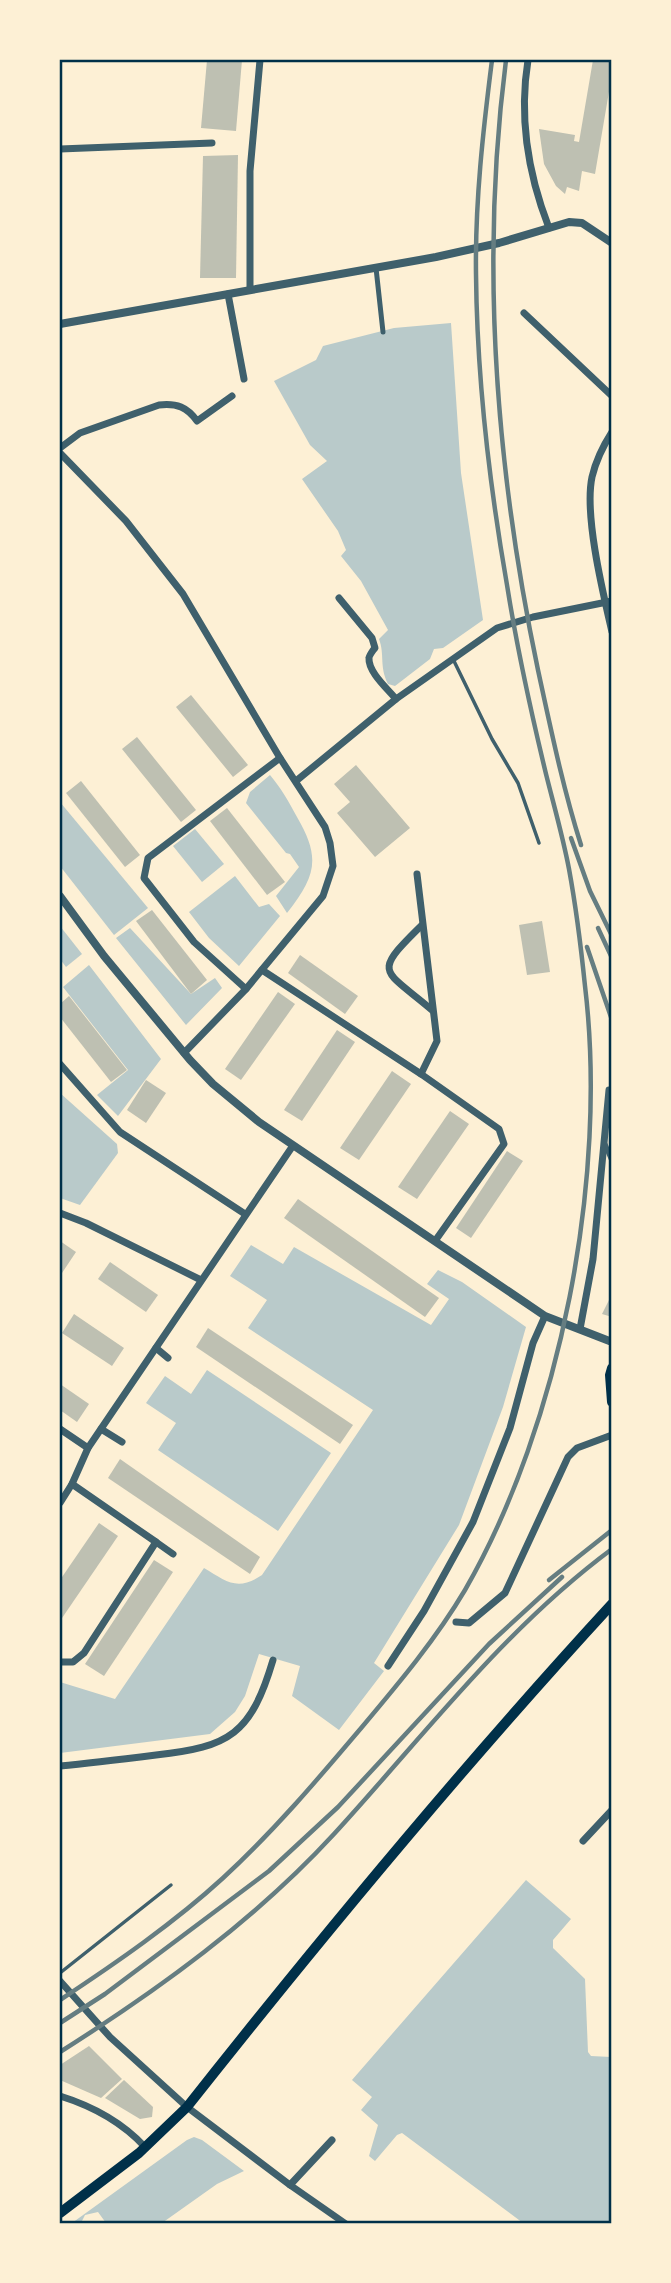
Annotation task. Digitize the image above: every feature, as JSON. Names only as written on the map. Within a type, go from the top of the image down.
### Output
[{"type":"main road","points":[[611,1368],[611,1402]]},
{"type":"main road","points":[[60,2213],[145,2147],[187,2107],[470,1763],[611,1604]]},
{"type":"street","points":[[250,290],[250,171],[260,60]]},
{"type":"street","points":[[528,60],[524,113],[527,147],[549,228]]},
{"type":"street","points":[[60,149],[212,144]]},
{"type":"street","points":[[60,324],[489,246],[569,222],[582,223],[611,243]]},
{"type":"street","points":[[376,268],[383,332]]},
{"type":"street","points":[[228,294],[244,379]]},
{"type":"street","points":[[524,313],[611,396]]},
{"type":"street","points":[[184,1053],[246,989],[323,896],[333,866],[330,843],[325,828],[280,758],[183,594],[126,521],[60,451],[80,433],[159,405],[172,404],[189,410],[197,421],[232,396]]},
{"type":"street","points":[[611,432],[596,463],[591,489],[593,525],[608,601],[611,632]]},
{"type":"street","points":[[339,598],[372,638],[375,648],[369,657],[373,671],[396,699]]},
{"type":"street","points":[[296,781],[396,699],[497,628],[533,617],[608,601]]},
{"type":"street","points":[[246,989],[202,951],[144,878],[148,858],[280,758]]},
{"type":"street","points":[[417,874],[437,1041],[421,1074]]},
{"type":"street","points":[[60,896],[95,944],[184,1053],[213,1084],[292,1147],[545,1316],[611,1342]]},
{"type":"street","points":[[422,925],[397,949],[389,962],[388,970],[393,979],[433,1010]]},
{"type":"street","points":[[262,970],[421,1074],[499,1129],[504,1144],[435,1241]]},
{"type":"street","points":[[60,1064],[121,1132],[245,1214]]},
{"type":"street","points":[[580,1329],[593,1259],[609,1090]]},
{"type":"street","points":[[604,1141],[611,1161]]},
{"type":"street","points":[[60,1503],[88,1448],[292,1147]]},
{"type":"street","points":[[60,1213],[86,1223],[201,1280]]},
{"type":"street","points":[[388,1666],[424,1611],[473,1522],[510,1428],[533,1343],[545,1316]]},
{"type":"street","points":[[156,1348],[168,1358]]},
{"type":"street","points":[[60,1429],[88,1448]]},
{"type":"street","points":[[101,1429],[122,1442]]},
{"type":"street","points":[[456,1622],[469,1623],[505,1594],[568,1457],[577,1448],[611,1435]]},
{"type":"street","points":[[72,1484],[173,1554]]},
{"type":"street","points":[[60,1662],[74,1662],[84,1653],[156,1542]]},
{"type":"street","points":[[60,1766],[183,1752],[221,1742],[243,1724],[254,1710],[266,1685],[273,1660]]},
{"type":"street","points":[[583,1841],[611,1810]]},
{"type":"street","points":[[60,1982],[110,2037],[187,2107],[346,2224]]},
{"type":"street","points":[[60,2096],[108,2117],[132,2133],[145,2147]]},
{"type":"street","points":[[290,2185],[332,2140]]},
{"type":"lane","points":[[453,659],[492,739],[518,783],[539,843]]},
{"type":"lane","points":[[60,1973],[171,1885]]},
{"type":"shaded area","points":[[451,323],[461,473],[483,620],[443,648],[434,649],[430,659],[395,686],[388,684],[385,678],[379,639],[388,630],[361,581],[341,556],[346,550],[338,531],[302,479],[327,461],[310,445],[274,381],[316,360],[323,346],[394,328]]},
{"type":"shaded area","points":[[270,775],[285,795],[305,831],[312,856],[309,877],[287,913],[276,896],[299,867],[246,803],[250,792]]},
{"type":"shaded area","points":[[60,802],[148,908],[114,935],[60,866]]},
{"type":"shaded area","points":[[195,829],[224,864],[202,882],[173,846]]},
{"type":"shaded area","points":[[235,876],[259,907],[269,904],[280,916],[239,966],[209,938],[189,912]]},
{"type":"shaded area","points":[[60,926],[82,954],[66,967],[60,959]]},
{"type":"shaded area","points":[[130,928],[191,994],[215,978],[222,988],[186,1025],[116,938]]},
{"type":"shaded area","points":[[89,965],[161,1059],[118,1116],[97,1095],[128,1070],[63,987]]},
{"type":"shaded area","points":[[60,1093],[117,1144],[118,1153],[80,1205],[60,1198]]},
{"type":"shaded area","points":[[251,1245],[283,1264],[294,1247],[431,1325],[449,1299],[427,1284],[438,1270],[462,1282],[526,1327],[503,1407],[459,1525],[374,1663],[384,1671],[339,1730],[292,1696],[300,1666],[259,1654],[245,1696],[235,1712],[210,1734],[60,1753],[60,1682],[115,1699],[204,1568],[238,1584],[262,1575],[373,1410],[248,1328],[267,1300],[230,1276]]},
{"type":"shaded area","points":[[207,1370],[331,1453],[278,1531],[158,1450],[176,1423],[146,1403],[165,1376],[191,1394]]},
{"type":"shaded area","points":[[526,1880],[571,1919],[553,1940],[553,1948],[585,1979],[588,2052],[591,2056],[611,2057],[611,2223],[523,2223],[402,2133],[397,2135],[375,2161],[369,2156],[378,2125],[361,2110],[372,2097],[352,2080]]},
{"type":"shaded area","points":[[194,2137],[244,2171],[217,2184],[162,2223],[106,2223],[98,2212],[85,2215],[81,2223],[72,2223],[187,2140]]},
{"type":"building","points":[[207,60],[242,60],[236,131],[201,128]]},
{"type":"building","points":[[593,60],[612,60],[595,174],[582,171],[579,191],[567,187],[565,194],[556,186],[544,164],[539,129],[575,135],[574,141],[579,142]]},
{"type":"building","points":[[238,155],[236,278],[200,278],[203,156]]},
{"type":"building","points":[[191,695],[248,765],[233,777],[176,707]]},
{"type":"building","points":[[137,737],[196,810],[181,822],[122,749]]},
{"type":"building","points":[[356,765],[410,828],[375,857],[337,813],[350,802],[334,784]]},
{"type":"building","points":[[81,781],[140,855],[125,867],[66,793]]},
{"type":"building","points":[[227,808],[285,882],[267,895],[210,821]]},
{"type":"building","points":[[152,910],[207,980],[191,994],[136,921]]},
{"type":"building","points":[[542,921],[550,972],[527,975],[519,925]]},
{"type":"building","points":[[300,955],[358,996],[345,1014],[288,973]]},
{"type":"building","points":[[278,992],[295,1004],[241,1080],[225,1069]]},
{"type":"building","points":[[69,996],[127,1070],[111,1082],[60,1017],[60,1004]]},
{"type":"building","points":[[337,1030],[355,1042],[302,1121],[284,1110]]},
{"type":"building","points":[[392,1071],[411,1084],[359,1160],[340,1148]]},
{"type":"building","points":[[146,1080],[166,1093],[146,1123],[127,1110]]},
{"type":"building","points":[[450,1111],[469,1124],[417,1199],[398,1187]]},
{"type":"building","points":[[507,1151],[523,1161],[471,1238],[456,1228]]},
{"type":"building","points":[[298,1199],[439,1298],[425,1317],[284,1218]]},
{"type":"building","points":[[60,1241],[76,1252],[60,1276]]},
{"type":"building","points":[[110,1262],[158,1295],[146,1312],[98,1279]]},
{"type":"building","points":[[612,1294],[612,1317],[602,1314]]},
{"type":"building","points":[[74,1314],[124,1348],[112,1366],[62,1333]]},
{"type":"building","points":[[208,1328],[353,1425],[340,1444],[196,1347]]},
{"type":"building","points":[[60,1384],[89,1404],[77,1422],[60,1410]]},
{"type":"building","points":[[120,1459],[260,1557],[250,1574],[108,1478]]},
{"type":"building","points":[[99,1523],[118,1536],[60,1621],[60,1580]]},
{"type":"building","points":[[154,1560],[173,1572],[104,1676],[85,1664]]},
{"type":"building","points":[[89,2046],[122,2079],[101,2098],[60,2080],[60,2065]]},
{"type":"building","points":[[124,2080],[153,2107],[152,2117],[140,2119],[105,2098]]},
{"type":"railway","points":[[60,2000],[165,1927],[242,1860],[329,1766],[429,1643],[465,1590],[499,1524],[527,1452],[551,1376],[570,1297],[582,1217],[589,1137],[590,1060],[572,883],[515,632],[485,430],[477,313],[476,247],[480,167],[492,60]]},
{"type":"railway","points":[[506,60],[494,213],[496,366],[503,443],[512,519],[538,670],[581,845]]},
{"type":"railway","points":[[571,838],[590,891],[612,936]]},
{"type":"railway","points":[[598,928],[612,958]]},
{"type":"railway","points":[[587,947],[612,1020]]},
{"type":"railway","points":[[549,1580],[612,1530]]},
{"type":"railway","points":[[60,2052],[169,1978],[272,1896],[334,1834],[500,1649],[573,1580],[612,1549]]},
{"type":"railway","points":[[60,2023],[105,1994],[269,1871],[338,1807],[489,1644],[562,1577]]}]
